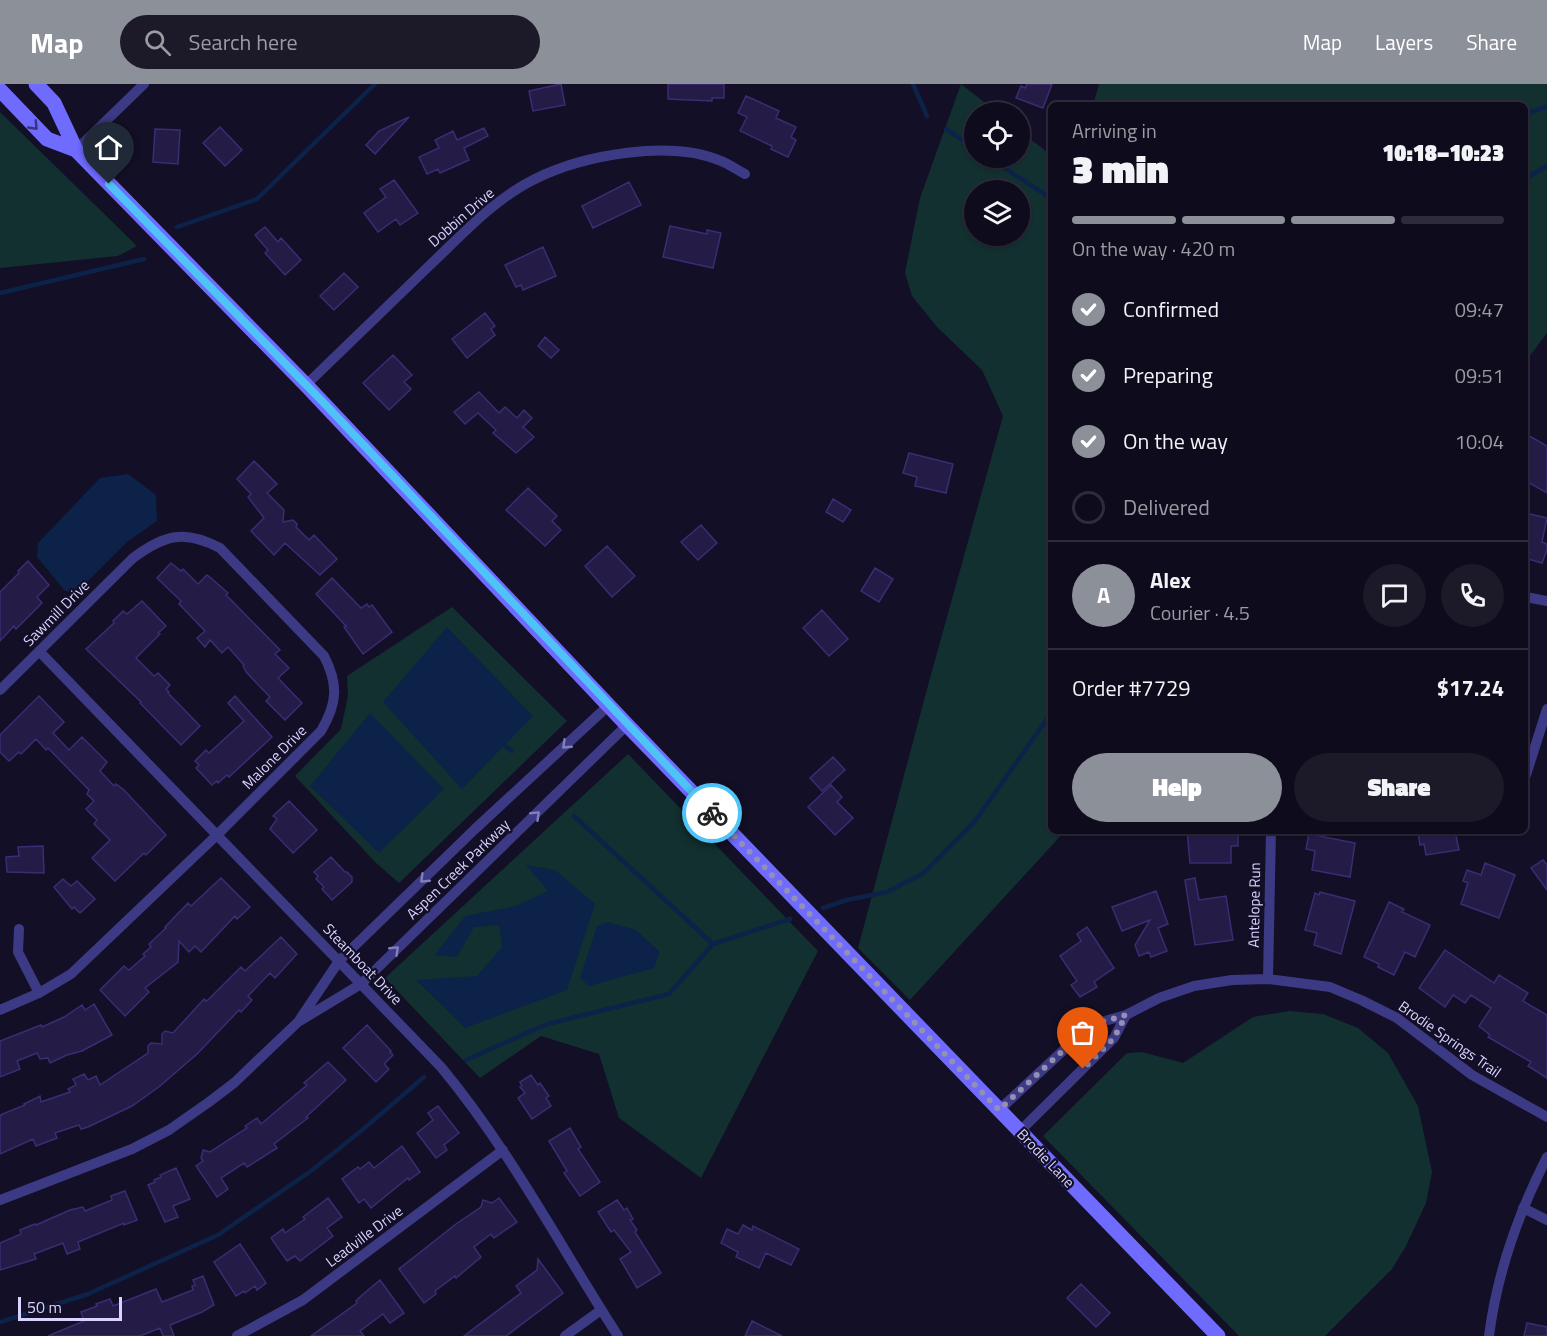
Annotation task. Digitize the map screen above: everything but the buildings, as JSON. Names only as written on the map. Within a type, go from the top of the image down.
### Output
[{"type":"main road","name":"Brodie Lane","points":[[36,84],[54,103],[76,150],[306,385],[627,724],[1218,1336]]},
{"type":"main road","name":"Brodie Lane","points":[[0,90],[47,139],[76,150]]},
{"type":"street","points":[[76,150],[144,84]]},
{"type":"street","name":"Dobbin Drive","points":[[306,385],[487,210],[534,179],[576,162],[624,152],[672,151],[700,155],[720,160],[745,174]]},
{"type":"street","name":"Malone Drive","points":[[0,1010],[39,993],[78,968],[218,834],[321,731],[330,717],[334,701],[334,683],[324,656],[220,548],[190,537],[176,536],[150,545],[133,558]]},
{"type":"street","name":"Sawmill Drive","points":[[0,690],[133,558]]},
{"type":"street","points":[[1528,597],[1547,601]]},
{"type":"street","name":"Steamboat Drive","points":[[39,651],[441,1067],[469,1101],[503,1150],[618,1336]]},
{"type":"street","name":"Aspen Creek Parkway","points":[[0,1200],[132,1149],[169,1130],[234,1083],[298,1022],[339,962],[474,830],[609,705]]},
{"type":"street","points":[[1528,769],[1547,709]]},
{"type":"street","name":"Aspen Creek Parkway","points":[[298,1022],[361,984],[627,724]]},
{"type":"street","name":"Antelope Run","points":[[1268,979],[1271,834]]},
{"type":"street","points":[[19,929],[18,952],[39,993]]},
{"type":"street","name":"Brodie Springs Trail","points":[[999,1110],[1083,1032],[1101,1022],[1126,1015],[1159,998],[1194,986],[1232,980],[1268,979],[1330,987],[1361,1000],[1397,1018],[1472,1075],[1547,1117]]},
{"type":"street","points":[[1020,1131],[1114,1038],[1126,1015]]},
{"type":"street","name":"Leadville Drive","points":[[237,1336],[303,1300],[503,1150]]},
{"type":"street","points":[[1489,1336],[1492,1308],[1511,1238],[1547,1157]]},
{"type":"street","points":[[1523,1208],[1547,1220]]},
{"type":"street","points":[[565,1336],[601,1310]]},
{"type":"green space","points":[[961,84],[984,102],[964,102],[964,168],[1030,168],[1030,139],[1048,153],[1048,834],[1062,834],[910,1000],[858,948],[1003,416],[982,370],[937,327],[912,296],[905,273],[920,198]]},
{"type":"green space","points":[[1099,84],[1547,84],[1547,333],[1528,358],[1528,102],[1094,102]]},
{"type":"green space","points":[[0,112],[137,246],[118,256],[0,268]]},
{"type":"green space","points":[[452,607],[567,721],[399,883],[375,862],[295,776],[341,729],[348,696],[347,676]]},
{"type":"green space","points":[[628,754],[818,951],[701,1178],[619,1118],[599,1054],[541,1036],[480,1078],[385,978]]},
{"type":"green space","points":[[1289,1011],[1323,1014],[1358,1028],[1388,1053],[1418,1106],[1432,1172],[1426,1203],[1406,1246],[1392,1269],[1325,1336],[1239,1336],[1043,1136],[1127,1053],[1142,1052],[1183,1063],[1253,1017]]},
{"type":"water","points":[[128,474],[156,495],[157,521],[127,542],[75,594],[65,591],[37,557],[38,543],[100,478]]},
{"type":"water","points":[[447,627],[533,716],[462,789],[383,702]]},
{"type":"water","points":[[370,713],[444,789],[379,853],[310,786]]},
{"type":"water","points":[[526,865],[555,870],[595,904],[567,990],[465,1028],[416,980],[477,976],[502,947],[499,925],[474,927],[457,957],[435,955],[465,916],[516,906],[548,891]]},
{"type":"water","points":[[608,922],[636,930],[660,952],[654,968],[589,986],[580,978],[597,926]]},
{"type":"waterway","points":[[177,227],[257,199],[375,84]]},
{"type":"waterway","points":[[913,84],[927,116]]},
{"type":"waterway","points":[[1528,113],[1547,106]]},
{"type":"waterway","points":[[946,129],[964,141]]},
{"type":"waterway","points":[[1528,177],[1547,166]]},
{"type":"waterway","points":[[1004,168],[1048,196]]},
{"type":"waterway","points":[[0,293],[144,259]]},
{"type":"waterway","points":[[823,908],[847,900],[887,892],[924,873],[975,821],[1048,718]]},
{"type":"waterway","points":[[502,744],[512,751]]},
{"type":"waterway","points":[[574,816],[713,944],[790,919]]},
{"type":"waterway","points":[[466,1060],[547,1024],[669,994],[713,944]]},
{"type":"waterway","points":[[0,1322],[88,1294],[218,1235],[311,1171],[424,1077]]},
{"type":"way so far","points":[[712,813],[999,1110],[1083,1032],[1101,1022],[1126,1015],[1114,1038],[1083,1069]]},
{"type":"route","points":[[109,184],[322,401],[712,813]]}]
